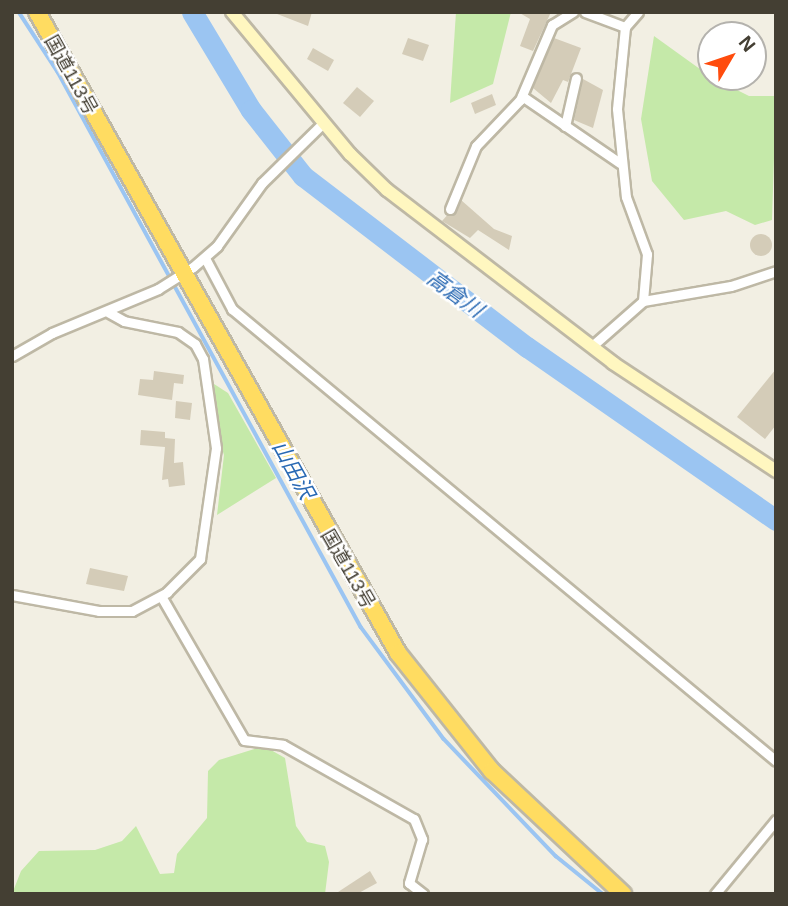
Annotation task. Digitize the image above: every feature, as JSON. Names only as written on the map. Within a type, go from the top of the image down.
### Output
[{"type":"highway","name":"国道113号","points":[[37,12],[181,274],[398,653],[492,771],[623,894]]},
{"type":"street","points":[[232,12],[323,123],[387,190],[441,236],[592,346],[776,471]]},
{"type":"street","points":[[450,209],[476,146],[522,96],[552,25],[573,12]]},
{"type":"street","points":[[585,12],[625,27]]},
{"type":"street","points":[[638,12],[625,27],[617,80],[620,163],[646,254],[643,301]]},
{"type":"street","points":[[565,126],[576,78]]},
{"type":"street","points":[[522,96],[620,163]]},
{"type":"street","points":[[12,356],[108,312],[181,274],[205,258],[262,183],[323,123]]},
{"type":"street","points":[[205,258],[219,289],[242,317],[776,761]]},
{"type":"street","points":[[592,346],[643,301],[731,286],[776,271]]},
{"type":"street","points":[[12,595],[112,612],[132,611],[161,596],[194,568],[207,536],[216,448],[207,407],[208,375],[187,337],[124,321],[108,312]]},
{"type":"street","points":[[161,596],[244,740],[293,749],[414,819],[422,839],[410,883],[423,894]]},
{"type":"street","points":[[715,894],[776,820]]},
{"type":"green space","points":[[456,12],[511,12],[493,84],[450,103]]},
{"type":"green space","points":[[654,36],[697,67],[697,91],[739,91],[749,96],[776,96],[772,220],[755,225],[726,211],[684,220],[652,181],[641,119]]},
{"type":"green space","points":[[214,384],[228,393],[276,478],[217,515],[224,455],[215,425]]},
{"type":"green space","points":[[264,746],[285,758],[296,826],[307,842],[325,846],[329,862],[325,894],[12,894],[21,871],[39,851],[95,850],[122,841],[136,826],[160,874],[174,873],[177,854],[207,818],[208,771],[219,760]]},
{"type":"building","points":[[272,12],[312,12],[308,26]]},
{"type":"building","points":[[518,12],[551,12],[533,51],[520,46],[530,19]]},
{"type":"building","points":[[408,38],[429,45],[423,61],[402,54]]},
{"type":"building","points":[[554,38],[581,48],[568,82],[563,80],[551,103],[533,88]]},
{"type":"building","points":[[313,48],[334,60],[328,71],[307,59]]},
{"type":"building","points":[[583,79],[603,90],[593,128],[574,120]]},
{"type":"building","points":[[357,87],[374,101],[360,117],[343,103]]},
{"type":"building","points":[[492,94],[496,105],[475,114],[471,103]]},
{"type":"building","points":[[461,200],[494,229],[512,236],[509,250],[478,230],[470,238],[442,221]]},
{"type":"building","points":[[761,234],[769,237],[772,245],[769,253],[761,256],[753,253],[750,245],[753,237]]},
{"type":"building","points":[[776,369],[776,425],[765,439],[737,417]]},
{"type":"building","points":[[154,371],[184,375],[183,384],[174,383],[172,400],[138,395],[140,379],[153,380]]},
{"type":"building","points":[[176,401],[192,403],[190,420],[175,418]]},
{"type":"building","points":[[141,430],[165,432],[165,438],[175,439],[174,463],[183,462],[185,485],[169,487],[168,479],[162,480],[165,447],[140,445]]},
{"type":"building","points":[[90,568],[128,576],[124,591],[86,584]]},
{"type":"building","points":[[370,871],[377,883],[357,894],[335,894]]},
{"type":"waterway","name":"山田沢","points":[[19,12],[58,72],[361,627],[444,739],[556,856],[603,894]]},
{"type":"waterway","name":"高倉川","points":[[192,12],[251,110],[303,176],[527,347],[776,520]]}]
